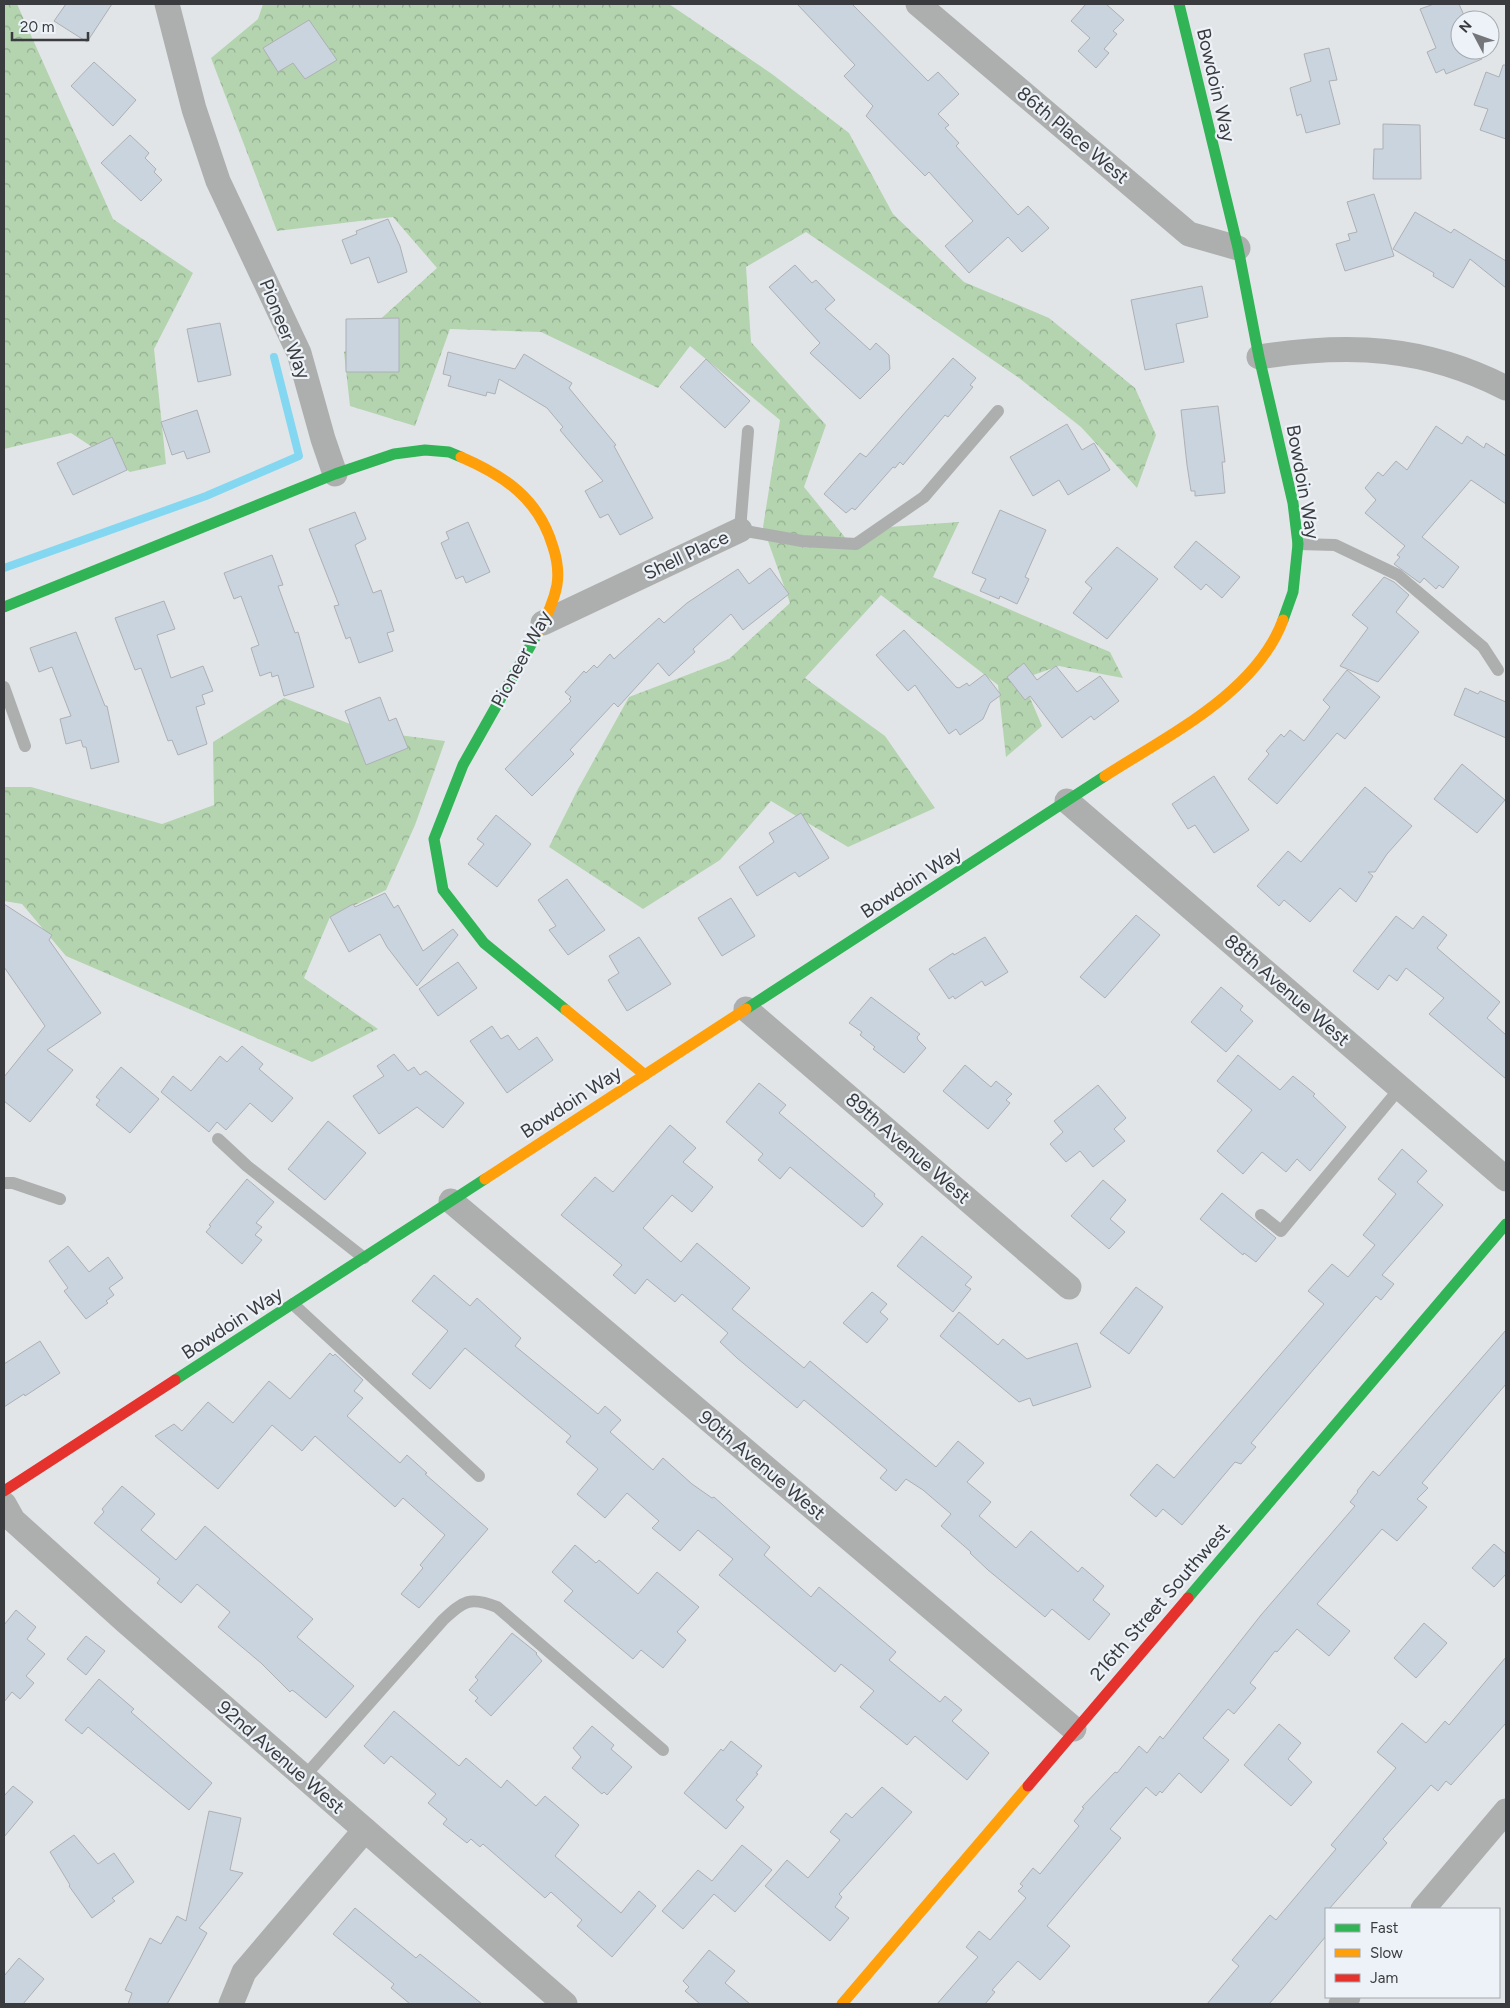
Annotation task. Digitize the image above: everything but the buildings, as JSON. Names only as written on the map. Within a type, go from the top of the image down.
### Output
[{"type":"street","name":"Pioneer Way","points":[[167,4],[194,109],[218,181],[299,353],[323,439],[335,474],[394,454],[425,450],[449,452],[470,461],[519,490],[542,517],[557,560],[557,585],[543,623],[463,765],[434,838],[443,890],[484,942],[645,1075]]},
{"type":"street","name":"86th Place West","points":[[918,4],[1189,234],[1238,248]]},
{"type":"street","name":"Bowdoin Way","points":[[4,1491],[1067,802],[1211,707],[1242,683],[1269,647],[1281,625],[1293,592],[1298,544],[1292,503],[1259,357],[1238,248],[1180,4]]},
{"type":"street","points":[[1259,357],[1286,353],[1360,348],[1419,355],[1506,388]]},
{"type":"street","points":[[4,608],[335,474]]},
{"type":"street","name":"Shell Place","points":[[543,623],[740,530]]},
{"type":"street","name":"88th Avenue West","points":[[1067,802],[1506,1179]]},
{"type":"street","name":"89th Avenue West","points":[[746,1009],[1069,1287]]},
{"type":"street","name":"90th Avenue West","points":[[451,1201],[1074,1729]]},
{"type":"street","name":"216th Street Southwest","points":[[842,2004],[1074,1729],[1506,1224]]},
{"type":"street","name":"92nd Avenue West","points":[[4,1504],[13,1520],[26,1532],[565,2004]]},
{"type":"street","points":[[1424,1908],[1506,1812]]},
{"type":"street","points":[[231,2004],[244,1972],[365,1830]]},
{"type":"lane","points":[[740,530],[802,541],[856,544],[924,497],[998,411]]},
{"type":"lane","name":"Shell Place","points":[[740,530],[748,431]]},
{"type":"lane","points":[[1298,544],[1335,545],[1398,575],[1483,647],[1498,670]]},
{"type":"lane","points":[[4,687],[25,746]]},
{"type":"lane","points":[[1261,1215],[1281,1231],[1400,1088]]},
{"type":"lane","points":[[218,1139],[304,1213],[364,1258]]},
{"type":"lane","points":[[4,1183],[14,1183],[60,1199]]},
{"type":"lane","points":[[293,1304],[479,1476]]},
{"type":"lane","points":[[304,1777],[443,1620],[458,1606],[468,1601],[482,1601],[497,1607],[663,1750]]},
{"type":"green space","points":[[4,4],[17,4],[113,219],[193,273],[154,349],[166,464],[130,472],[71,433],[4,449]]},
{"type":"green space","points":[[263,4],[669,4],[772,74],[849,133],[893,214],[964,282],[1049,318],[1135,388],[1156,435],[1137,488],[1081,427],[1019,378],[806,232],[746,267],[751,342],[826,425],[804,487],[848,541],[889,527],[959,522],[933,577],[1110,652],[1123,678],[1059,666],[1022,679],[1042,726],[1006,757],[998,685],[881,595],[805,678],[885,736],[935,808],[848,847],[771,801],[720,860],[643,909],[549,847],[578,789],[629,697],[729,659],[790,603],[763,527],[780,420],[690,346],[658,388],[541,332],[450,329],[415,426],[350,406],[344,352],[437,268],[393,217],[277,231],[211,58],[258,19]]},
{"type":"green space","points":[[284,698],[368,731],[445,741],[415,825],[386,890],[330,917],[304,978],[378,1029],[312,1062],[66,956],[22,904],[4,901],[4,787],[31,787],[162,824],[214,805],[213,742]]},
{"type":"waterway","points":[[4,568],[206,496],[299,456],[274,357]]},
{"type":"traffic: fast","points":[[1179,4],[1238,248],[1259,357],[1293,503],[1298,544],[1293,592],[1283,620]]},
{"type":"traffic: fast","points":[[4,607],[335,474],[394,454],[425,450],[449,452],[461,457]]},
{"type":"traffic: fast","points":[[537,634],[463,765],[434,839],[443,890],[484,943],[566,1010]]},
{"type":"traffic: fast","points":[[746,1009],[1105,776]]},
{"type":"traffic: fast","points":[[175,1380],[485,1179]]},
{"type":"traffic: fast","points":[[1188,1598],[1506,1224]]},
{"type":"traffic: slow","points":[[461,457],[492,472],[518,491],[539,515],[547,530],[556,556],[558,580],[546,617],[537,634]]},
{"type":"traffic: slow","points":[[1105,776],[1181,728],[1231,691],[1253,670],[1270,646],[1283,620]]},
{"type":"traffic: slow","points":[[485,1179],[746,1009]]},
{"type":"traffic: slow","points":[[566,1010],[645,1075]]},
{"type":"traffic: slow","points":[[842,2004],[1028,1786]]},
{"type":"traffic: jam","points":[[4,1491],[175,1380]]},
{"type":"traffic: jam","points":[[1028,1786],[1188,1598]]}]
